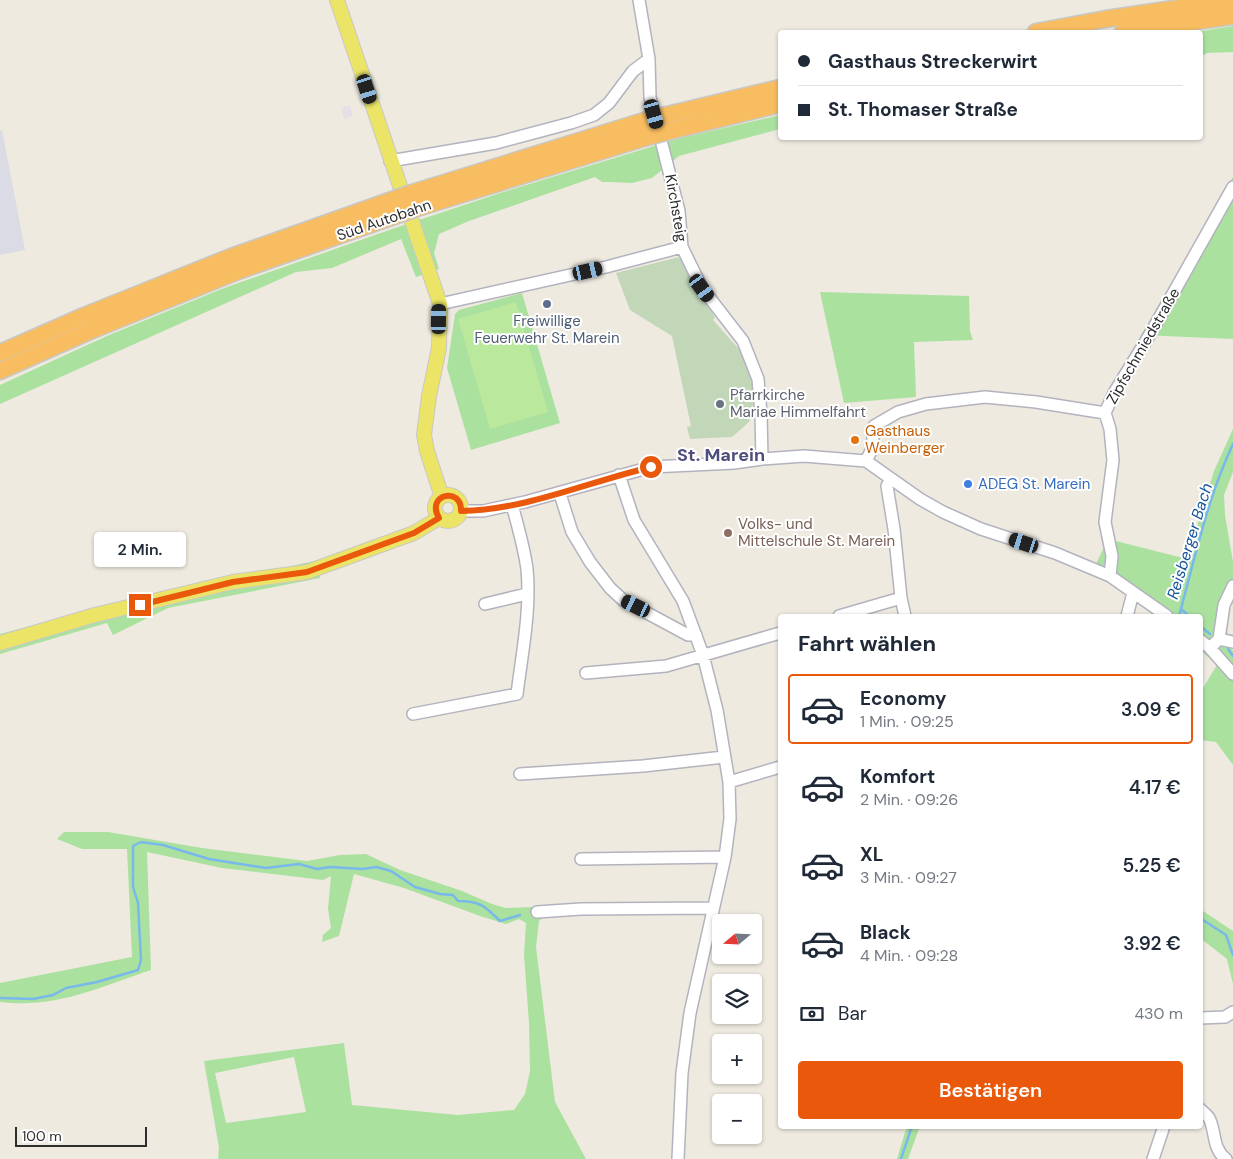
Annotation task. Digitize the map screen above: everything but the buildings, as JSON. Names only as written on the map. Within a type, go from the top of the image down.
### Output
[{"type":"highway","points":[[1047,30],[1233,0]]},
{"type":"highway","points":[[1137,30],[1233,16]]},
{"type":"highway","name":"Süd Autobahn","points":[[0,353],[84,316],[231,257],[778,89]]},
{"type":"highway","name":"Süd Autobahn","points":[[668,123],[778,104]]},
{"type":"highway","name":"Süd Autobahn","points":[[0,371],[90,331],[397,206]]},
{"type":"main road","points":[[337,0],[440,304],[439,348],[429,396],[424,435],[427,451],[442,497]]},
{"type":"main road","points":[[448,495],[457,498],[460,502],[461,511],[458,517],[451,521],[443,520],[439,518],[436,512],[436,504],[442,497],[448,495]]},
{"type":"main road","points":[[0,643],[95,615],[233,582],[307,572],[414,533],[439,518]]},
{"type":"street","name":"Kirchsteig","points":[[639,0],[649,59],[650,97],[679,211],[682,247],[702,288],[743,341],[758,379],[762,459]]},
{"type":"street","points":[[390,161],[496,143],[594,115],[609,103],[633,71],[649,59]]},
{"type":"street","name":"Zipfschmiedstraße","points":[[1110,576],[1112,556],[1105,522],[1113,460],[1110,429],[1104,412],[1233,187]]},
{"type":"street","points":[[440,304],[682,247]]},
{"type":"street","points":[[866,461],[872,449],[874,426],[898,412],[926,404],[985,397],[1104,412]]},
{"type":"street","points":[[461,511],[483,511],[560,494],[651,467],[734,463],[804,456],[866,461],[943,512],[981,529],[1055,553],[1110,576],[1164,614]]},
{"type":"street","points":[[619,475],[634,520],[683,601],[696,635],[717,710],[729,782],[730,819],[724,857],[690,1012],[682,1073],[678,1159]]},
{"type":"street","points":[[891,479],[887,486],[905,614]]},
{"type":"street","points":[[560,494],[572,532],[590,562],[610,588],[623,600],[688,635],[696,635]]},
{"type":"street","points":[[413,714],[517,694],[527,616],[527,570],[512,505]]},
{"type":"street","points":[[1210,648],[1219,638],[1224,605],[1233,586]]},
{"type":"street","points":[[1128,614],[1133,593]]},
{"type":"street","points":[[485,604],[527,594]]},
{"type":"street","points":[[846,614],[901,598]]},
{"type":"street","points":[[586,673],[666,666],[778,634]]},
{"type":"street","points":[[1219,638],[1233,642]]},
{"type":"street","points":[[1203,642],[1233,674]]},
{"type":"street","points":[[520,774],[643,766],[724,757]]},
{"type":"street","points":[[729,782],[778,768]]},
{"type":"street","points":[[581,859],[724,857]]},
{"type":"street","points":[[537,912],[581,909],[713,908]]},
{"type":"street","points":[[1203,1018],[1225,1017],[1233,1012]]},
{"type":"street","points":[[1203,1112],[1209,1118],[1214,1139],[1221,1156],[1226,1159]]},
{"type":"street","points":[[1153,1159],[1163,1129]]},
{"type":"shaded area","points":[[350,105],[353,116],[344,119],[341,108]]},
{"type":"shaded area","points":[[2,130],[25,250],[0,255],[0,131]]},
{"type":"green space","points":[[1233,26],[1233,52],[1207,53],[1203,55],[1203,31]]},
{"type":"green space","points":[[778,115],[778,130],[679,156],[652,178],[632,183],[602,182],[595,177],[469,221],[439,234],[434,253],[439,269],[416,277],[401,239],[332,268],[296,272],[0,404],[0,385],[109,335],[224,288],[500,193],[680,138]]},
{"type":"green space","points":[[1233,177],[1233,339],[1141,335]]},
{"type":"green space","points":[[679,257],[715,318],[713,320],[747,358],[755,395],[749,422],[732,437],[690,439],[687,427],[691,426],[672,336],[630,310],[616,273]]},
{"type":"green space","points":[[820,292],[969,296],[970,331],[973,340],[914,342],[916,397],[844,403]]},
{"type":"green space","points":[[522,293],[560,423],[471,450],[447,368],[455,314],[459,310]]},
{"type":"green space","points":[[516,302],[548,412],[490,429],[458,319]]},
{"type":"green space","points":[[1233,429],[1233,472],[1224,495],[1225,515],[1233,562],[1233,599],[1225,613],[1229,646],[1233,651],[1233,765],[1216,742],[1203,740],[1203,688],[1217,665],[1203,653],[1203,614],[1155,614],[1095,566],[1108,539],[1187,559],[1214,471]]},
{"type":"green space","points":[[319,560],[320,578],[168,608],[113,635],[107,623],[0,654],[0,634],[109,605]]},
{"type":"green space","points":[[64,832],[108,832],[202,848],[307,861],[340,855],[366,854],[400,870],[506,908],[557,906],[539,921],[536,947],[555,1102],[586,1159],[218,1159],[219,1148],[204,1061],[344,1043],[352,1105],[458,1115],[514,1110],[525,1094],[530,1071],[524,955],[526,923],[519,919],[506,924],[404,888],[354,874],[339,936],[322,942],[323,935],[331,928],[328,909],[331,876],[323,880],[222,868],[147,852],[151,970],[77,995],[40,1002],[0,1002],[0,983],[132,957],[127,849],[82,849],[57,839]],"holes":[[[294,1057],[306,1112],[226,1123],[215,1073]]]},
{"type":"green space","points":[[1203,911],[1233,931],[1233,984],[1227,959],[1203,940]]},
{"type":"green space","points":[[906,1129],[919,1129],[908,1159],[897,1159]]},
{"type":"waterway","name":"Reisberger Bach","points":[[1180,614],[1209,507],[1233,444]]},
{"type":"waterway","points":[[1181,609],[1187,614]]},
{"type":"waterway","points":[[1203,628],[1210,634]]},
{"type":"waterway","points":[[1228,649],[1233,656]]},
{"type":"waterway","points":[[0,998],[33,999],[53,995],[66,988],[97,982],[138,970],[141,960],[138,903],[133,887],[133,846],[141,842],[163,845],[209,859],[266,868],[299,864],[317,869],[330,867],[363,869],[376,867],[391,871],[415,887],[440,894],[453,895],[458,901],[482,905],[500,921],[520,915]]},
{"type":"waterway","name":"Reisberger Bach","points":[[1203,920],[1226,935],[1233,955]]},
{"type":"waterway","points":[[901,1159],[911,1129]]},
{"type":"place","name":"Freiwillige Feuerwehr St. Marein","points":[[547,304]]},
{"type":"place","name":"Pfarrkirche Mariae Himmelfahrt","points":[[720,404]]},
{"type":"place","name":"Gasthaus Weinberger","points":[[855,440]]},
{"type":"place","name":"ADEG St. Marein","points":[[968,484]]},
{"type":"place","name":"Volks- und Mittelschule St. Marein","points":[[728,533]]},
{"type":"district","name":"St. Marein","points":[[721,455]]},
{"type":"route","points":[[140,605],[233,582],[307,572],[375,548],[414,533],[439,518],[435,509],[436,504],[442,497],[448,495],[457,498],[460,502],[461,511],[483,511],[560,494],[651,467]]}]
